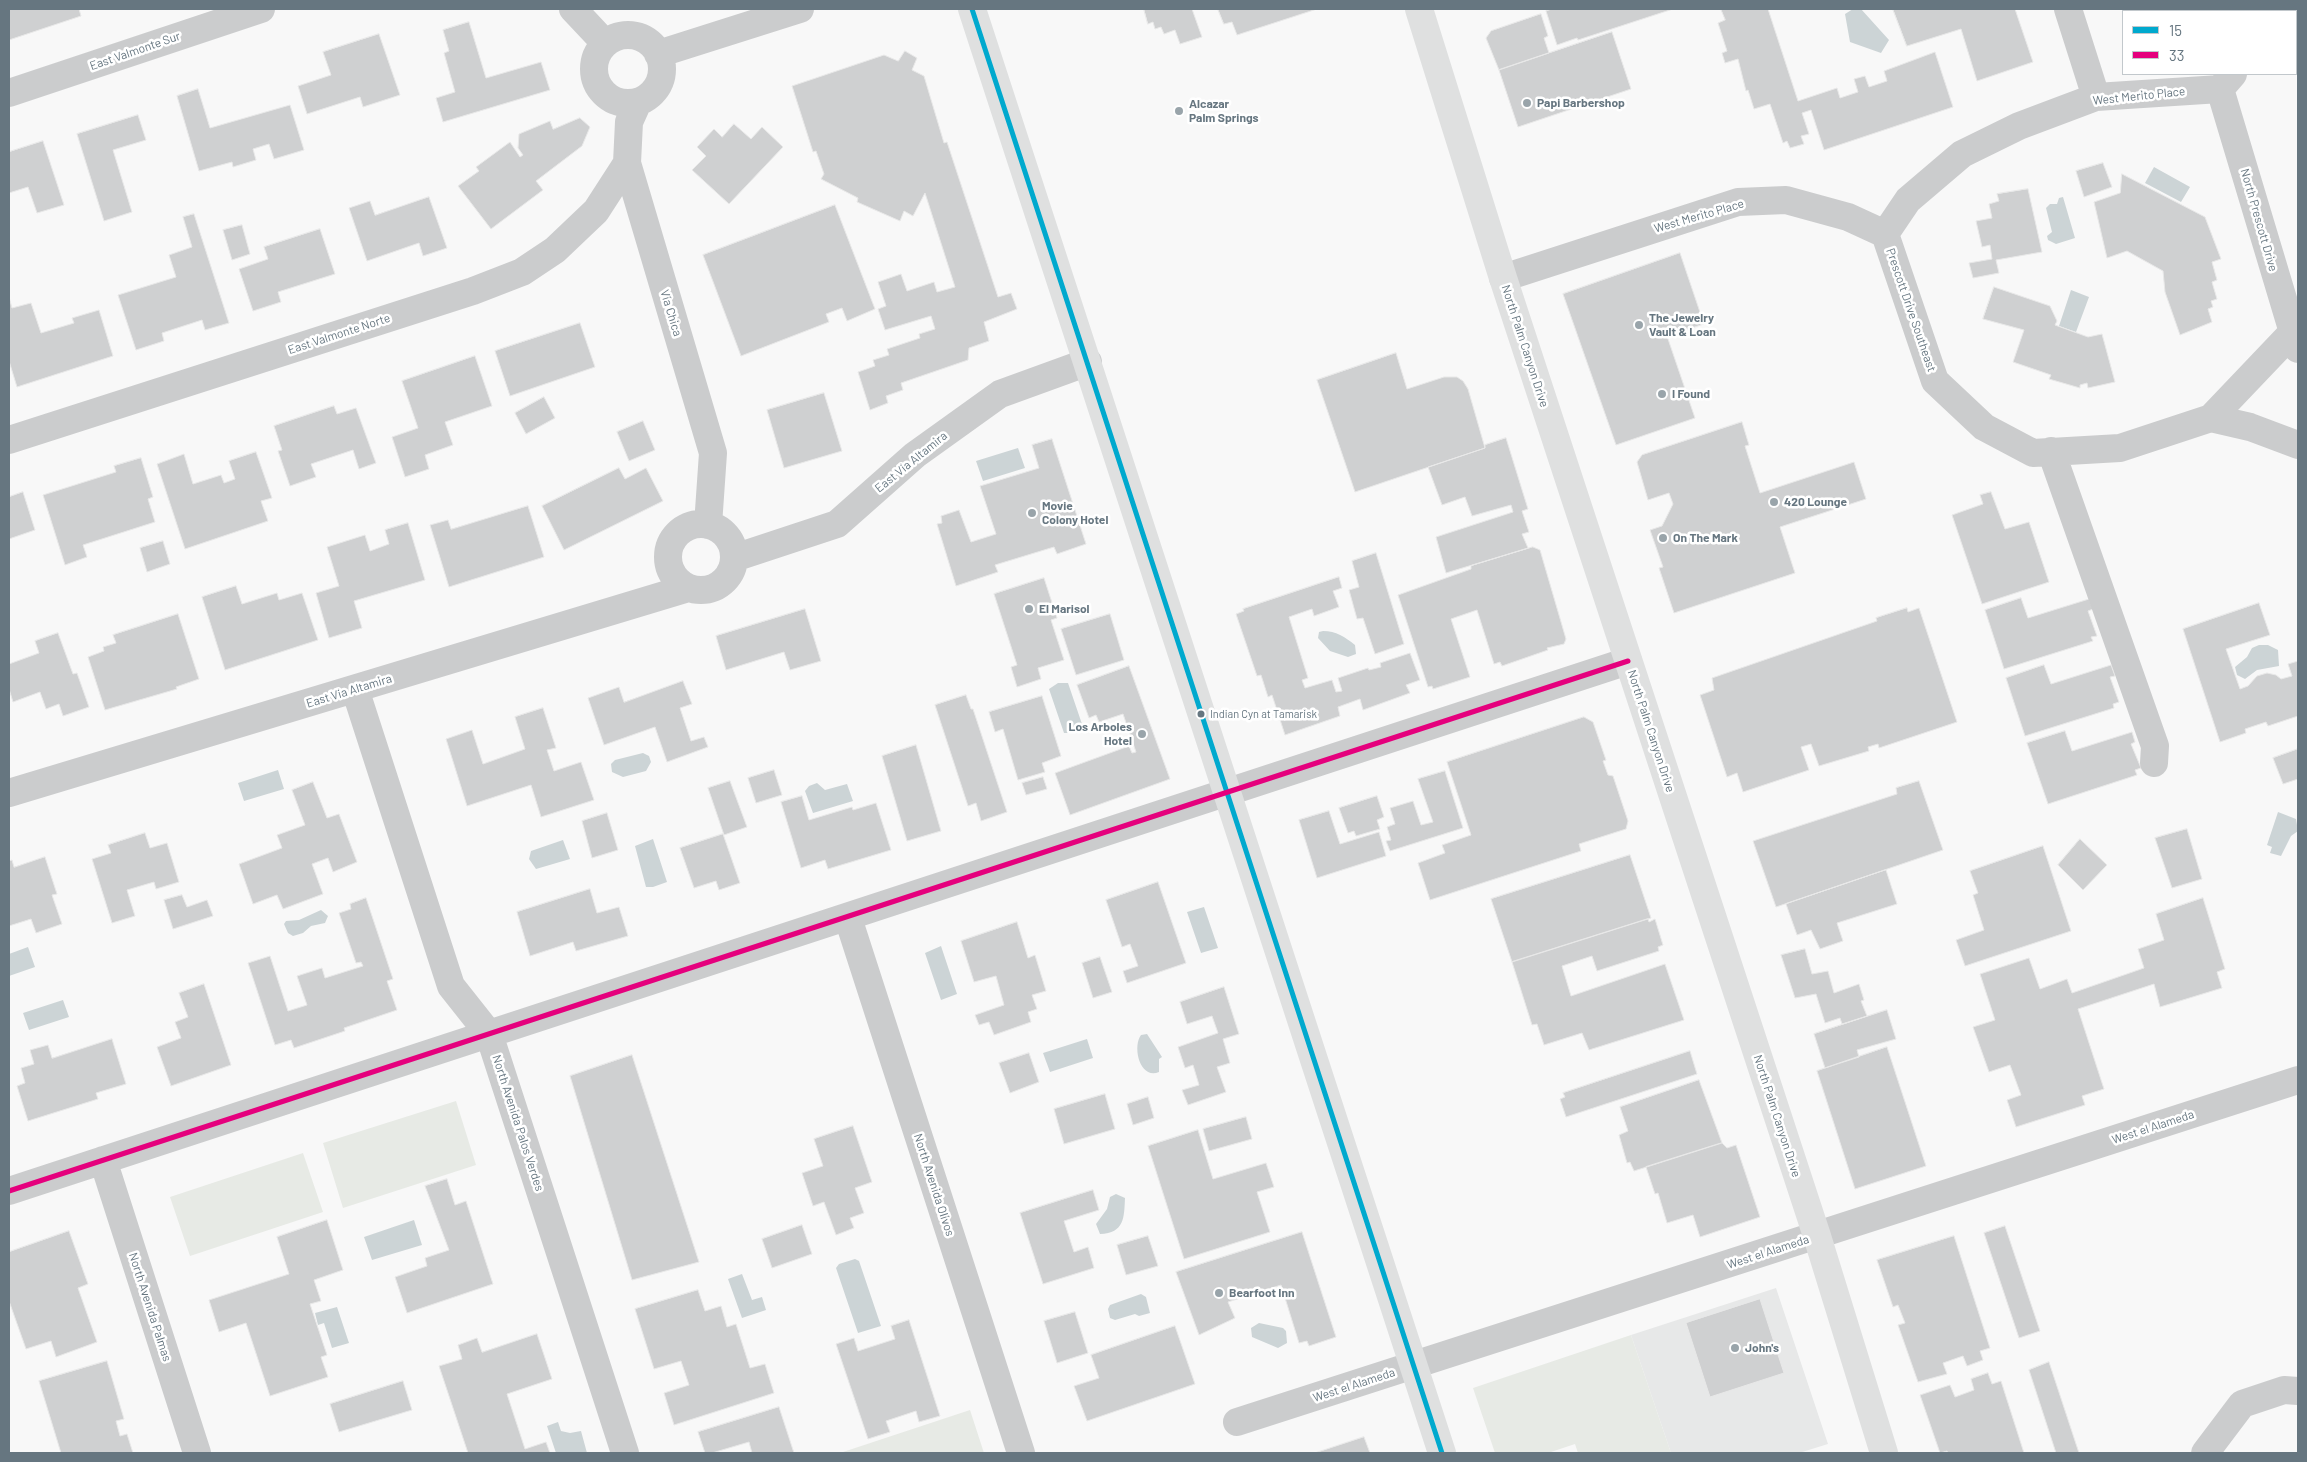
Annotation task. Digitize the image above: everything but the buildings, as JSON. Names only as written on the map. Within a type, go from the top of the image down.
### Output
[{"type":"main road","points":[[972,9],[1442,1453]]},
{"type":"main road","name":"North Palm Canyon Drive","points":[[1419,9],[1503,278],[1817,1236],[1884,1453]]},
{"type":"street","name":"East Valmonte Sur","points":[[9,94],[261,9]]},
{"type":"street","points":[[638,102],[626,103],[615,100],[605,95],[598,86],[594,75],[594,63],[598,52],[605,43],[621,36],[638,36],[648,41],[658,54],[800,9]]},
{"type":"street","points":[[2068,9],[2096,97]]},
{"type":"street","points":[[572,10],[605,43]]},
{"type":"street","name":"Via Chica","points":[[658,54],[662,69],[660,80],[648,97],[638,102],[629,122],[627,163],[713,453],[708,525]]},
{"type":"street","name":"West Merito Place","points":[[1503,278],[1738,202],[1786,200],[1848,217],[1885,234],[1908,200],[1962,154],[2019,126],[2096,97],[2226,81]]},
{"type":"street","name":"North Prescott Drive","points":[[2226,81],[2295,342]]},
{"type":"street","name":"East Valmonte Norte","points":[[9,440],[473,291],[522,272],[555,250],[596,211],[627,163]]},
{"type":"street","name":"Prescott Drive Southeast","points":[[1885,234],[1935,380],[1984,427],[2033,452],[2120,448],[2211,418],[2295,342]]},
{"type":"street","name":"East Via Altamira","points":[[9,792],[688,588],[698,590],[719,585],[727,578],[734,558],[837,524],[915,455],[1000,394],[1088,362]]},
{"type":"street","points":[[2211,418],[2250,427],[2298,445]]},
{"type":"street","points":[[2051,451],[2155,746],[2154,764]]},
{"type":"street","points":[[688,588],[672,574],[668,564],[671,543],[686,528],[708,525],[719,529],[733,547],[734,558]]},
{"type":"street","points":[[9,1191],[848,918],[1628,661]]},
{"type":"street","name":"North Avenida Palos Verdes","points":[[355,689],[451,986],[489,1034],[625,1453]]},
{"type":"street","name":"North Avenida Olivos","points":[[848,918],[1021,1453]]},
{"type":"street","name":"West el Alameda","points":[[1237,1422],[2298,1080]]},
{"type":"street","name":"North Avenida Palmas","points":[[103,1160],[197,1453]]},
{"type":"street","points":[[2205,1453],[2242,1404],[2284,1390],[2298,1390]]},
{"type":"shaded area","points":[[1853,9],[1861,9],[1889,40],[1881,53],[1850,42],[1845,14]]},
{"type":"shaded area","points":[[2154,167],[2190,187],[2181,202],[2145,183]]},
{"type":"shaded area","points":[[2063,197],[2075,238],[2056,244],[2048,240],[2047,236],[2052,232],[2046,208],[2050,204],[2057,204],[2059,198]]},
{"type":"shaded area","points":[[2071,290],[2089,297],[2076,332],[2059,326]]},
{"type":"shaded area","points":[[1018,448],[1025,468],[983,481],[976,461]]},
{"type":"shaded area","points":[[1319,632],[1336,633],[1348,639],[1355,645],[1356,654],[1348,657],[1330,651],[1318,638]]},
{"type":"shaded area","points":[[2259,645],[2268,645],[2278,650],[2279,666],[2257,670],[2245,679],[2237,675],[2235,667],[2247,657],[2252,648]]},
{"type":"shaded area","points":[[1058,683],[1068,683],[1083,727],[1074,733],[1064,733],[1049,689]]},
{"type":"shaded area","points":[[643,753],[649,756],[651,762],[646,771],[623,777],[612,772],[611,764],[615,760]]},
{"type":"shaded area","points":[[278,770],[284,789],[244,801],[238,783]]},
{"type":"shaded area","points":[[817,783],[825,790],[847,784],[853,801],[813,813],[805,791],[809,786]]},
{"type":"shaded area","points":[[2278,812],[2296,819],[2298,831],[2291,836],[2281,856],[2270,853],[2272,847],[2267,845]]},
{"type":"shaded area","points":[[653,839],[667,882],[653,887],[646,887],[635,846]]},
{"type":"shaded area","points":[[563,840],[570,859],[536,869],[529,859],[531,851]]},
{"type":"shaded area","points":[[1204,907],[1218,948],[1201,953],[1187,912]]},
{"type":"shaded area","points":[[321,910],[328,916],[325,923],[311,926],[303,933],[293,936],[288,933],[284,924],[286,921],[299,920]]},
{"type":"shaded area","points":[[941,946],[957,994],[941,1000],[925,953]]},
{"type":"shaded area","points":[[28,947],[35,967],[9,976],[9,954]]},
{"type":"shaded area","points":[[63,1000],[69,1017],[29,1030],[23,1013]]},
{"type":"shaded area","points":[[1147,1034],[1162,1057],[1159,1059],[1159,1072],[1152,1073],[1147,1071],[1140,1061],[1137,1047],[1138,1040],[1141,1035]]},
{"type":"shaded area","points":[[1087,1039],[1093,1058],[1050,1072],[1043,1053]]},
{"type":"shaded area","points":[[456,1101],[476,1165],[343,1208],[323,1143]]},
{"type":"shaded area","points":[[303,1153],[323,1212],[190,1256],[170,1197]]},
{"type":"shaded area","points":[[1116,1194],[1125,1198],[1122,1223],[1114,1231],[1100,1234],[1096,1224],[1107,1209],[1110,1197]]},
{"type":"shaded area","points":[[414,1220],[422,1245],[372,1260],[364,1237]]},
{"type":"shaded area","points":[[855,1259],[859,1261],[881,1326],[858,1333],[836,1268],[839,1264]]},
{"type":"shaded area","points":[[742,1274],[752,1300],[762,1297],[766,1310],[742,1318],[728,1279]]},
{"type":"shaded area","points":[[1776,1288],[1828,1444],[1799,1453],[1671,1453],[1631,1335]]},
{"type":"shaded area","points":[[1141,1294],[1146,1297],[1150,1313],[1139,1316],[1135,1314],[1115,1320],[1110,1318],[1108,1309],[1110,1305]]},
{"type":"shaded area","points":[[337,1307],[349,1343],[332,1348],[324,1323],[318,1325],[315,1313]]},
{"type":"shaded area","points":[[1259,1323],[1283,1328],[1286,1331],[1287,1343],[1278,1348],[1252,1337],[1251,1328]]},
{"type":"shaded area","points":[[1631,1335],[1671,1453],[1578,1453],[1575,1444],[1548,1453],[1495,1453],[1473,1388]]},
{"type":"shaded area","points":[[970,1410],[984,1453],[840,1453]]},
{"type":"shaded area","points":[[558,1422],[561,1431],[570,1433],[581,1431],[587,1453],[556,1453],[547,1426]]},
{"type":"transit line","name":"15","points":[[972,9],[1442,1453]]},
{"type":"transit line","name":"33","points":[[9,1191],[1628,661]]},
{"type":"place","name":"Papi Barbershop","points":[[1527,103]]},
{"type":"place","name":"Alcazar Palm Springs","points":[[1179,111]]},
{"type":"place","name":"The Jewelry Vault & Loan","points":[[1639,325]]},
{"type":"place","name":"I Found","points":[[1662,394]]},
{"type":"place","name":"420 Lounge","points":[[1774,502]]},
{"type":"place","name":"Movie Colony Hotel","points":[[1032,513]]},
{"type":"place","name":"On The Mark","points":[[1663,538]]},
{"type":"place","name":"El Marisol","points":[[1029,609]]},
{"type":"place","name":"Indian Cyn at Tamarisk","points":[[1201,714]]},
{"type":"place","name":"Los Arboles Hotel","points":[[1142,734]]},
{"type":"place","name":"Bearfoot Inn","points":[[1219,1293]]},
{"type":"place","name":"John's","points":[[1735,1348]]}]
